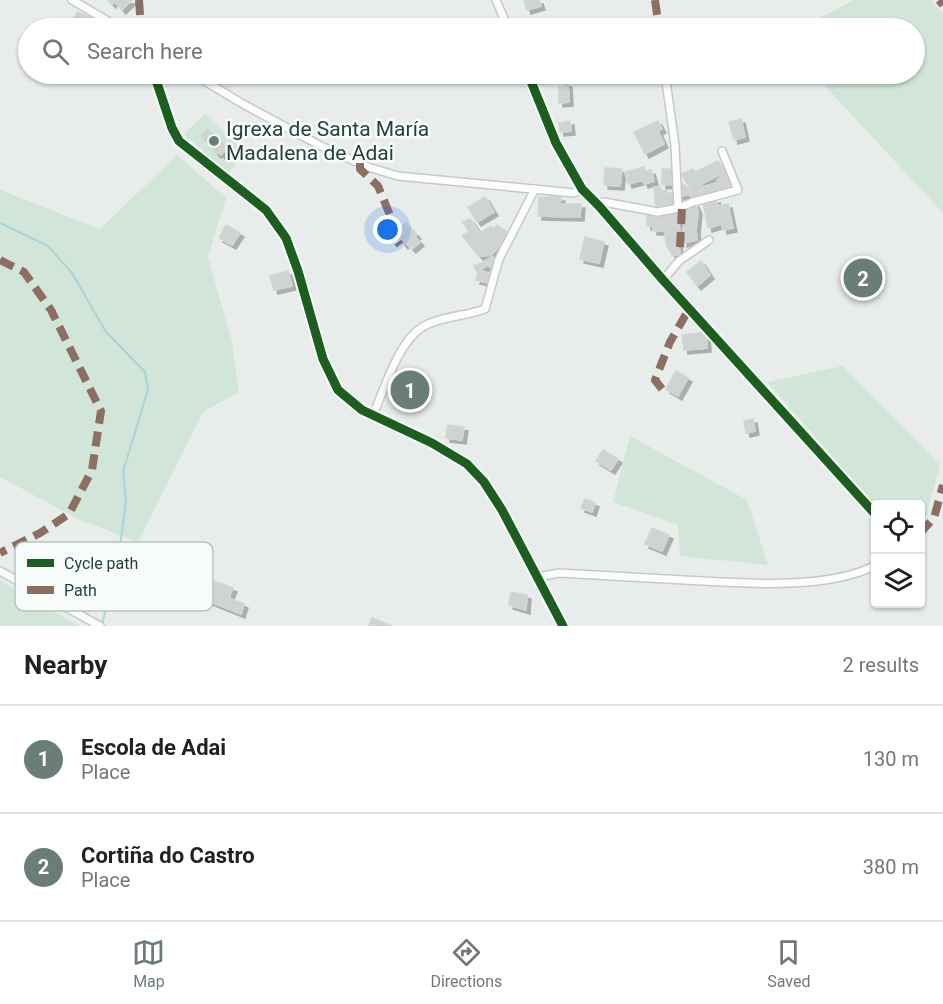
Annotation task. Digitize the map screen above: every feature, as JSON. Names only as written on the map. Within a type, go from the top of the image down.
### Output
[{"type":"street","points":[[72,0],[103,18]]},
{"type":"street","points":[[496,0],[504,18]]},
{"type":"street","points":[[157,84],[172,128],[179,141],[266,210],[286,238],[323,359],[338,390],[362,410],[432,443],[467,464],[484,482],[502,510],[563,626]]},
{"type":"street","points":[[210,84],[290,129],[368,167],[398,176],[574,193],[582,189]]},
{"type":"street","points":[[532,84],[556,143],[582,189],[871,509]]},
{"type":"street","points":[[666,84],[675,145],[678,208]]},
{"type":"street","points":[[599,206],[604,202],[658,212],[738,190],[722,150]]},
{"type":"street","points":[[373,415],[413,333],[428,324],[484,309],[499,259],[536,189]]},
{"type":"street","points":[[663,280],[678,261],[709,240]]},
{"type":"street","points":[[538,577],[559,573],[755,584],[813,581],[862,572],[871,568]]},
{"type":"street","points":[[0,572],[15,580]]},
{"type":"street","points":[[72,611],[100,626]]},
{"type":"green space","points":[[854,0],[931,0],[943,14],[943,213],[826,87],[828,84],[925,84],[925,18],[819,18]]},
{"type":"green space","points":[[205,114],[245,153],[228,174],[184,134]]},
{"type":"green space","points":[[177,155],[226,198],[208,257],[232,342],[239,392],[203,412],[138,542],[80,520],[0,477],[0,190],[100,229]]},
{"type":"green space","points":[[843,366],[940,465],[926,516],[925,500],[871,500],[767,382]]},
{"type":"green space","points":[[630,436],[747,500],[768,565],[680,556],[678,525],[613,502]]},
{"type":"green space","points":[[0,581],[15,589],[15,611],[53,611],[80,626],[0,626]]},
{"type":"building","points":[[108,0],[132,0],[122,10],[114,1],[112,4]]},
{"type":"building","points":[[524,0],[539,0],[541,6],[527,10]]},
{"type":"building","points":[[78,12],[92,18],[74,18]]},
{"type":"building","points":[[565,84],[568,84],[569,102],[559,103],[559,87],[565,87]]},
{"type":"building","points":[[741,119],[745,137],[734,140],[729,122]]},
{"type":"building","points":[[570,121],[571,131],[560,132],[559,123]]},
{"type":"building","points":[[658,121],[662,129],[658,131],[664,144],[645,154],[634,132]]},
{"type":"building","name":"Igrexa de Santa María Madalena de Adai","points":[[208,129],[228,147],[221,155],[219,152],[217,154],[211,147],[212,145],[201,136]]},
{"type":"building","points":[[718,161],[721,166],[716,169],[719,175],[701,184],[695,172]]},
{"type":"building","points":[[723,165],[728,174],[721,178],[716,169]]},
{"type":"building","points":[[644,167],[645,171],[651,170],[654,181],[644,184],[643,180],[628,184],[625,172]]},
{"type":"building","points":[[605,168],[622,169],[620,186],[604,185]]},
{"type":"building","points":[[662,169],[675,169],[675,184],[662,185]]},
{"type":"building","points":[[693,169],[703,187],[692,199],[689,193],[692,191],[681,174]]},
{"type":"building","points":[[728,174],[733,185],[721,191],[717,180]]},
{"type":"building","points":[[716,183],[722,192],[695,198],[703,187]]},
{"type":"building","points":[[679,184],[689,189],[688,195],[679,196]]},
{"type":"building","points":[[654,187],[660,187],[662,191],[667,190],[667,193],[673,193],[674,207],[656,209]]},
{"type":"building","points":[[485,197],[494,212],[477,222],[468,207]]},
{"type":"building","points":[[539,197],[561,197],[560,204],[581,204],[580,217],[538,216]]},
{"type":"building","points":[[716,199],[722,224],[708,228],[703,202]]},
{"type":"building","points":[[695,203],[698,211],[696,230],[683,232],[685,211]]},
{"type":"building","points":[[728,204],[733,228],[723,230],[718,206]]},
{"type":"building","points":[[664,212],[679,212],[679,225],[664,225]]},
{"type":"building","points":[[647,214],[664,214],[664,231],[653,231],[653,226],[647,226]]},
{"type":"building","points":[[470,219],[481,234],[486,229],[491,227],[493,229],[497,225],[507,232],[501,245],[491,255],[479,256],[462,236],[469,231],[462,222]]},
{"type":"building","points":[[406,223],[420,242],[412,249],[406,243],[404,245],[394,233]]},
{"type":"building","points":[[226,225],[240,233],[232,245],[219,238]]},
{"type":"building","points":[[664,225],[679,225],[680,232],[665,235]]},
{"type":"building","points":[[696,230],[697,240],[683,243],[683,232]]},
{"type":"building","points":[[680,232],[678,249],[680,255],[672,255],[666,244],[665,235]]},
{"type":"building","points":[[585,237],[604,242],[599,263],[580,259]]},
{"type":"building","points":[[492,256],[496,261],[491,268],[484,262]]},
{"type":"building","points":[[701,261],[710,275],[697,286],[687,272]]},
{"type":"building","points":[[484,262],[488,265],[477,272],[474,266]]},
{"type":"building","points":[[479,270],[491,274],[489,283],[476,280]]},
{"type":"building","points":[[288,271],[292,286],[274,290],[270,276]]},
{"type":"building","points":[[706,332],[707,348],[684,350],[682,335]]},
{"type":"building","points":[[676,371],[688,378],[678,396],[666,389]]},
{"type":"building","points":[[412,381],[416,397],[407,400],[403,383]]},
{"type":"building","points":[[753,419],[755,431],[746,433],[744,421]]},
{"type":"building","points":[[448,425],[464,427],[462,440],[446,438]]},
{"type":"building","points":[[603,450],[618,459],[611,470],[596,461]]},
{"type":"building","points":[[585,499],[595,503],[592,512],[581,508]]},
{"type":"building","points":[[652,528],[669,535],[662,551],[645,544]]},
{"type":"building","points":[[213,580],[233,588],[229,598],[244,604],[241,614],[213,603]]},
{"type":"building","points":[[511,592],[527,595],[526,610],[509,605]]},
{"type":"building","points":[[372,618],[392,626],[369,626]]},
{"type":"waterway","points":[[0,223],[48,246],[72,273],[106,332],[145,372],[148,389],[123,472],[126,500],[121,542]]},
{"type":"waterway","points":[[102,624],[105,611]]},
{"type":"marked path","points":[[139,0],[140,18]]},
{"type":"marked path","points":[[655,0],[658,18]]},
{"type":"marked path","points":[[939,0],[943,5]]},
{"type":"marked path","points":[[360,163],[360,169],[378,186],[392,220],[391,233],[400,245]]},
{"type":"marked path","points":[[680,247],[682,207]]},
{"type":"marked path","points":[[0,260],[24,272],[51,310],[101,411],[92,470],[69,514],[22,542]]},
{"type":"marked path","points":[[662,389],[655,380],[670,342],[689,309]]},
{"type":"marked path","points":[[925,528],[934,518],[943,485]]},
{"type":"marked path","points":[[0,553],[15,546]]},
{"type":"cycle path","points":[[157,84],[172,128],[179,141],[266,210],[286,238],[298,271],[323,359],[338,390],[362,410],[432,443],[467,464],[484,482],[502,510],[563,626]]},
{"type":"cycle path","points":[[532,84],[556,143],[582,189],[871,509]]},
{"type":"place","name":"Igrexa de Santa María Madalena de Adai","points":[[214,141]]},
{"type":"place","name":"Cortiña do Castro","points":[[863,278]]},
{"type":"place","name":"Escola de Adai","points":[[410,390]]}]
